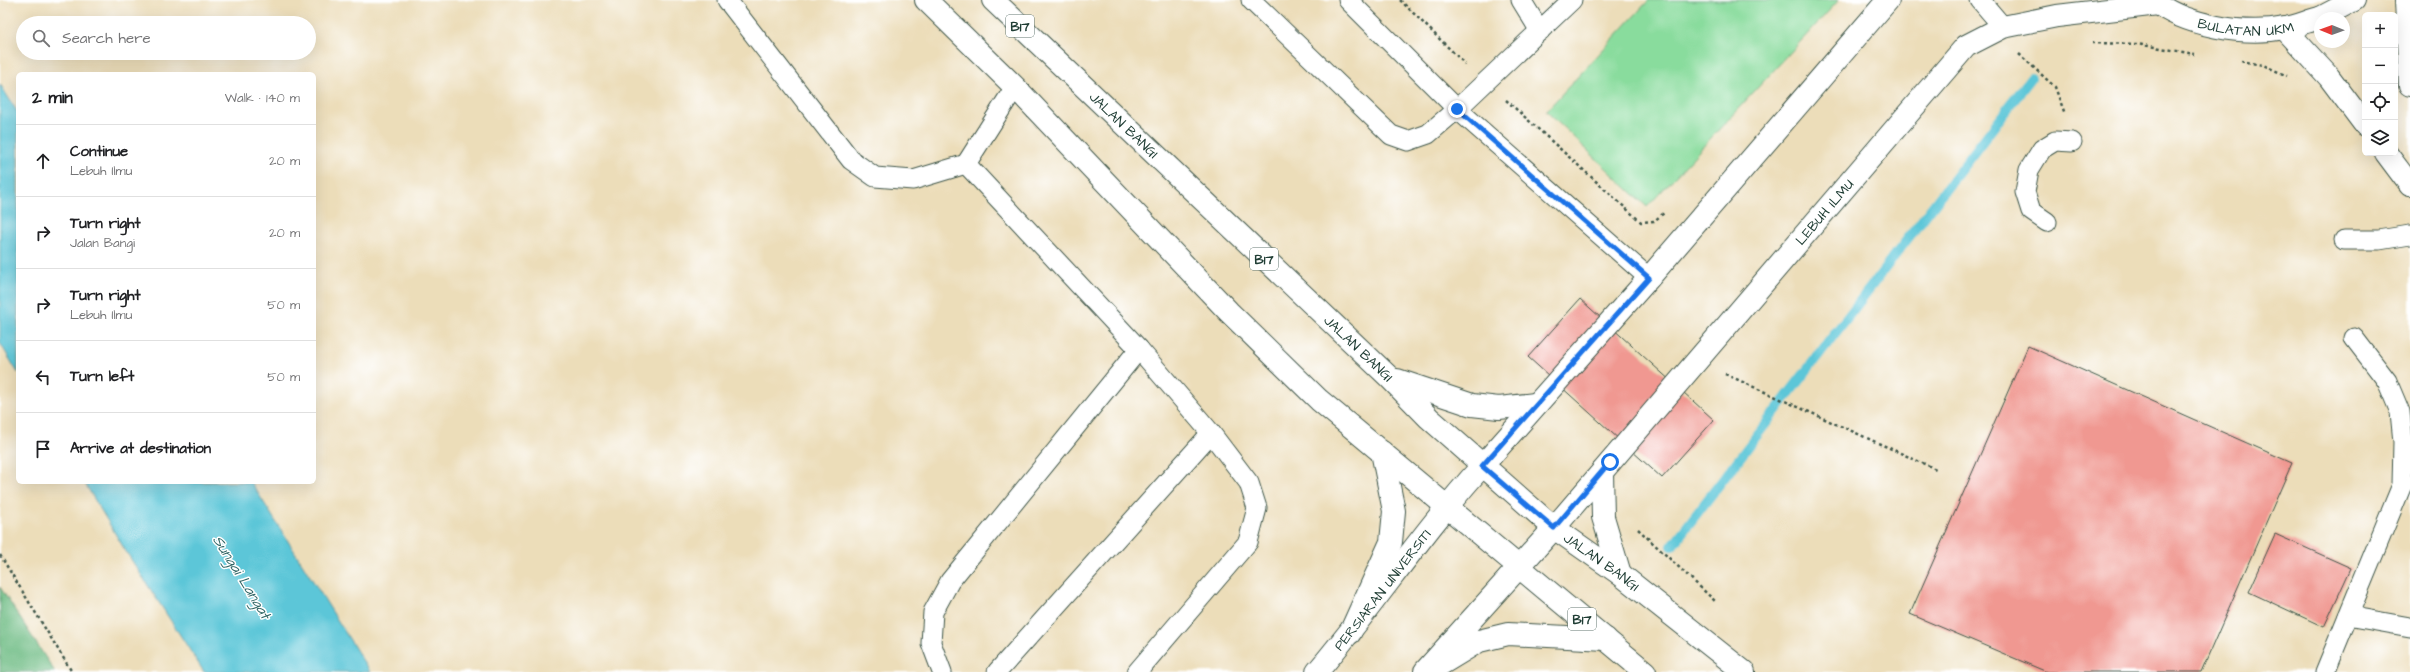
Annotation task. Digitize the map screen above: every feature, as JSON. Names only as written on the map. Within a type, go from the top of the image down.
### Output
[{"type":"main road","name":"B17","points":[[926,0],[1015,87],[1229,312],[1319,400],[1645,672]]},
{"type":"main road","name":"JALAN BANGI","points":[[993,0],[1390,378],[1429,418],[1482,466],[1554,528],[1620,574],[1744,672]]},
{"type":"main road","points":[[1482,466],[1535,404],[1649,278],[1888,0]]},
{"type":"main road","name":"BULATAN UKM","points":[[2331,12],[2354,0]]},
{"type":"main road","points":[[2406,0],[2410,85]]},
{"type":"main road","name":"LEBUH ILMU","points":[[1519,566],[1554,528],[1966,46],[2003,27],[2057,16],[2156,2]]},
{"type":"main road","name":"BULATAN UKM","points":[[2156,2],[2187,18],[2219,28],[2251,30],[2284,28],[2314,20]]},
{"type":"main road","points":[[2284,28],[2329,77],[2362,121]]},
{"type":"main road","points":[[2388,156],[2410,185]]},
{"type":"main road","points":[[1390,378],[1472,405],[1499,408],[1535,404]]},
{"type":"main road","points":[[1350,633],[1391,542],[1394,511],[1382,452]]},
{"type":"main road","name":"PERSIARAN UNIVERSITI","points":[[1317,672],[1350,633],[1446,505],[1482,466]]},
{"type":"main road","points":[[1602,472],[1603,517],[1620,574]]},
{"type":"main road","points":[[1424,672],[1519,566]]},
{"type":"main road","points":[[1428,672],[1479,642],[1508,634],[1606,639]]},
{"type":"lane","points":[[727,0],[851,160],[875,177],[912,180],[966,164],[1015,87]]},
{"type":"lane","points":[[1251,0],[1391,135],[1408,141],[1428,134],[1457,109],[1572,0]]},
{"type":"lane","points":[[1348,0],[1457,109],[1649,278]]},
{"type":"lane","points":[[1521,0],[1540,30]]},
{"type":"lane","points":[[1980,0],[2003,27]]},
{"type":"lane","points":[[2047,222],[2031,211],[2025,192],[2029,170],[2042,149],[2055,141],[2072,142]]},
{"type":"lane","points":[[966,164],[1139,349],[1211,433],[1249,482],[1257,508],[1248,542],[1137,672]]},
{"type":"lane","points":[[2344,240],[2378,240],[2410,235]]},
{"type":"lane","points":[[2325,672],[2402,485],[2403,442],[2400,412],[2387,381],[2354,338]]},
{"type":"lane","points":[[942,672],[931,643],[933,612],[950,581],[1139,349]]},
{"type":"lane","points":[[997,672],[1211,433]]},
{"type":"lane","points":[[2348,616],[2410,627]]},
{"type":"path","points":[[1400,0],[1457,57],[1641,222],[1654,221],[1667,210]]},
{"type":"path","points":[[2086,43],[2137,44],[2200,54]]},
{"type":"path","points":[[2015,50],[2055,87],[2065,116]]},
{"type":"path","points":[[2239,61],[2263,65],[2288,77]]},
{"type":"path","points":[[1749,386],[1938,470]]},
{"type":"path","points":[[1636,524],[1639,530],[1716,602]]},
{"type":"path","points":[[0,555],[72,672]]},
{"type":"green space","points":[[1649,0],[1839,0],[1647,207],[1546,111]]},
{"type":"green space","points":[[0,587],[55,672],[0,672]]},
{"type":"water","points":[[0,84],[16,110],[16,370],[0,343]]},
{"type":"water","name":"Sungai Langat","points":[[85,484],[252,484],[370,672],[204,672],[125,550]]},
{"type":"building","points":[[1580,299],[1714,420],[1662,478],[1528,357]]},
{"type":"building","points":[[2028,346],[2292,463],[2201,672],[2047,672],[1910,614]]},
{"type":"building","points":[[2275,534],[2351,568],[2324,627],[2249,592]]},
{"type":"waterway","points":[[1672,546],[2031,78]]},
{"type":"route","points":[[1457,109],[1649,278],[1535,404],[1482,466],[1554,528],[1610,462]]}]
